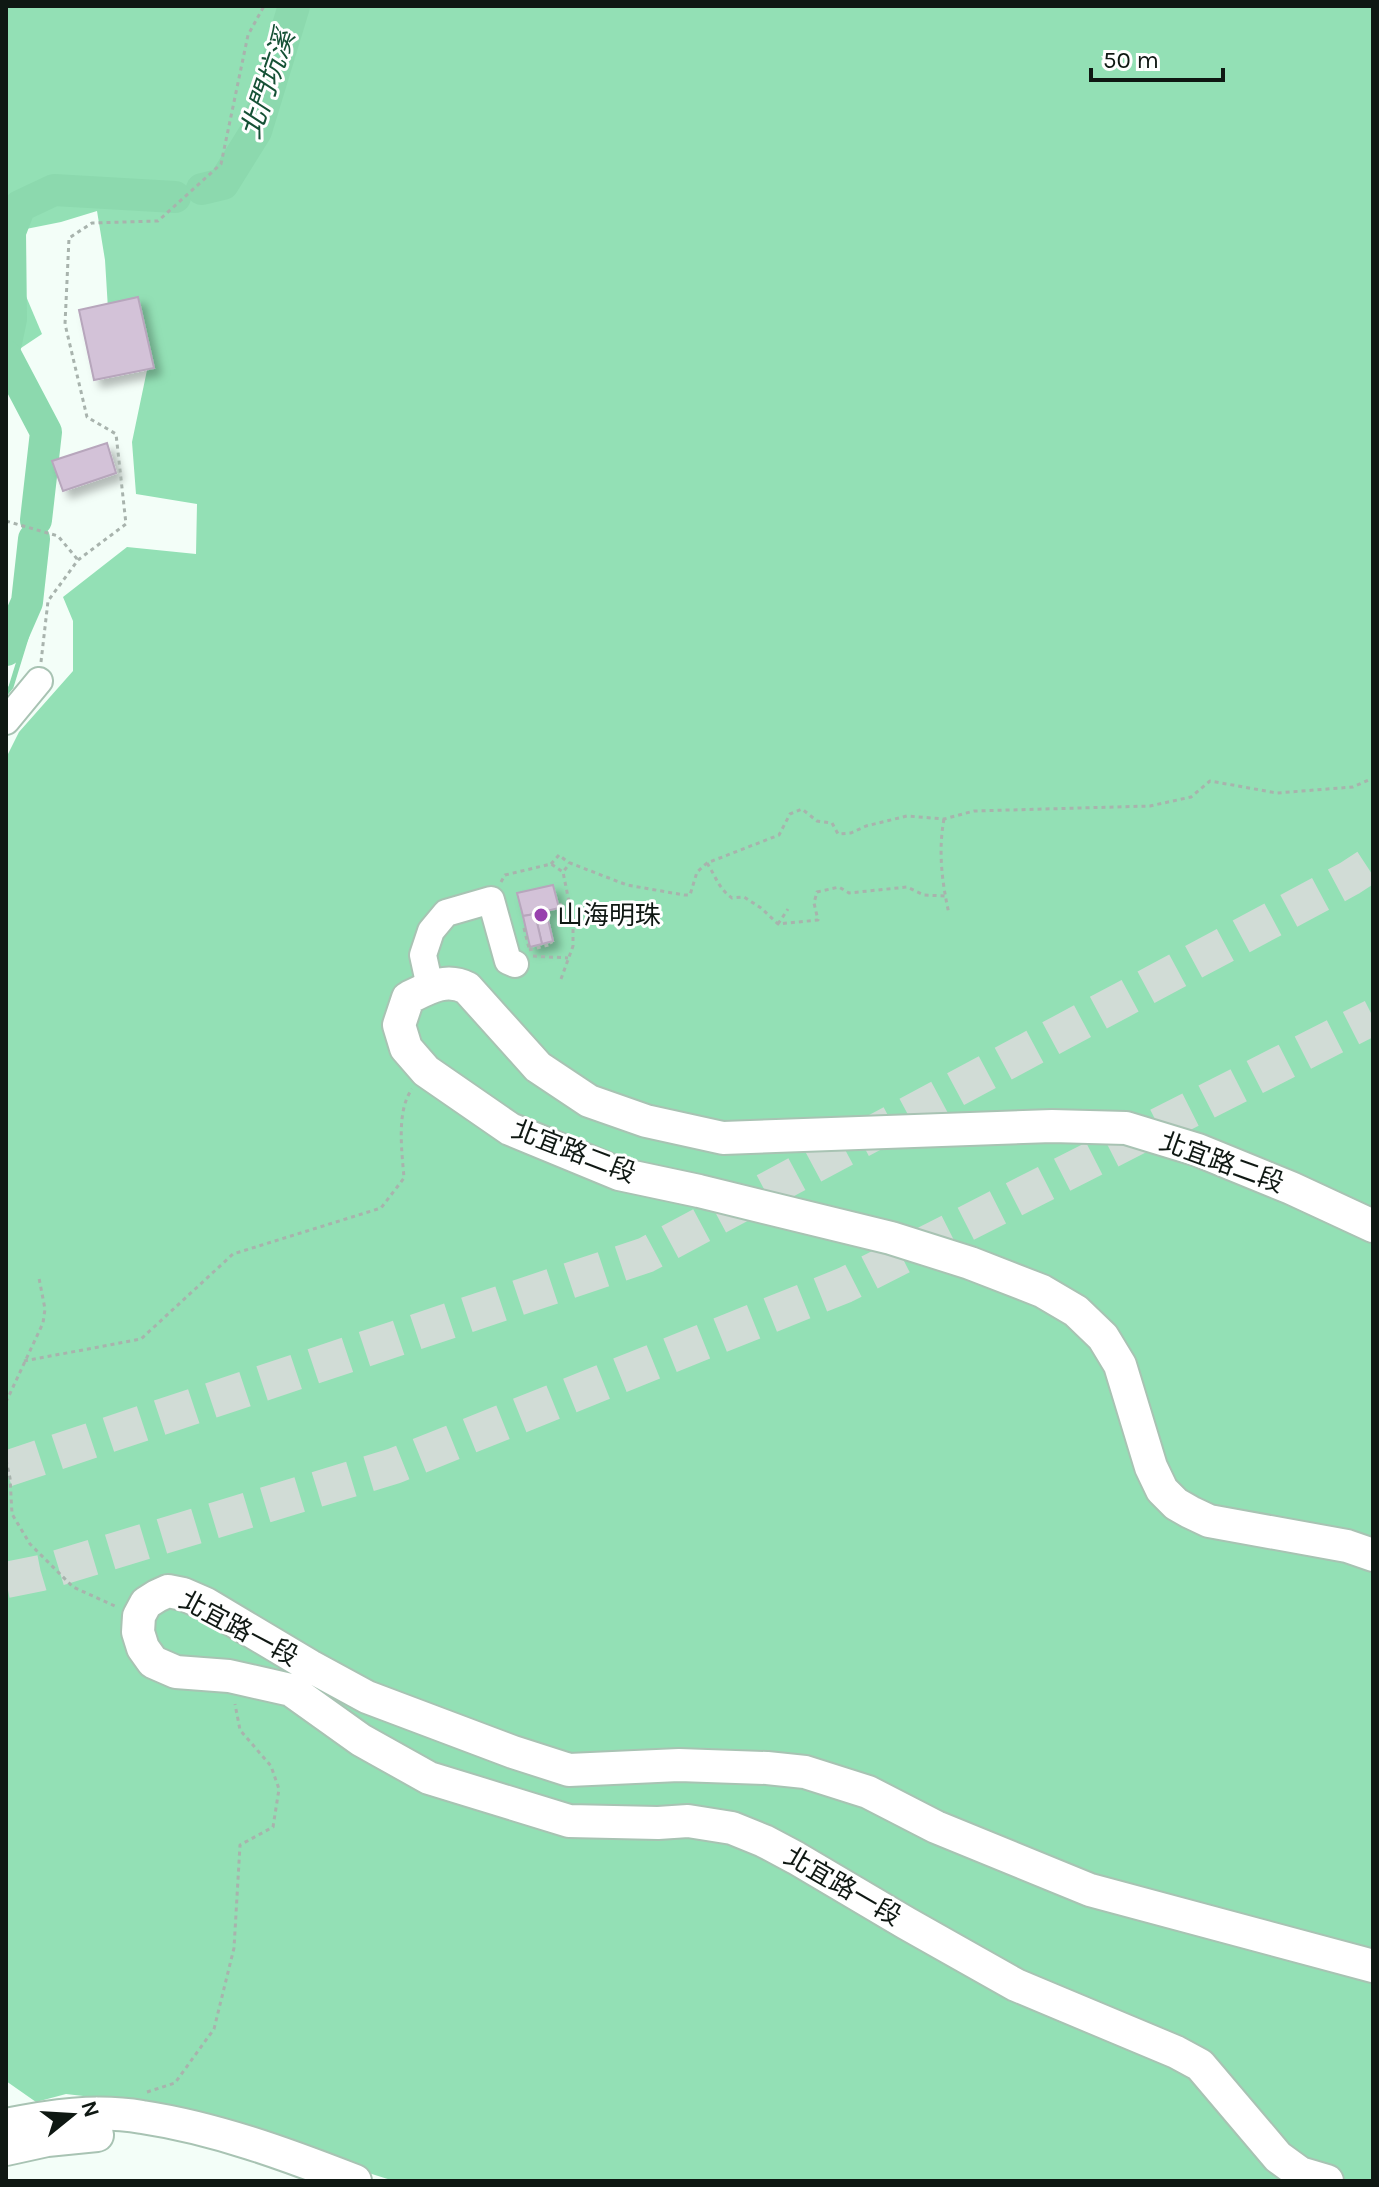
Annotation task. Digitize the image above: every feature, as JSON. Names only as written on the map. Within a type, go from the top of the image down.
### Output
[{"type":"main road","name":"北宜路二段","points":[[1373,1226],[1198,1150],[1126,1128],[1052,1126],[723,1138],[646,1121],[589,1101],[538,1067],[467,988],[455,982],[430,987],[408,998],[399,1025],[406,1048],[426,1071],[510,1129],[619,1174],[891,1238],[970,1263],[1042,1291],[1076,1311],[1103,1337],[1120,1365],[1151,1467],[1162,1490],[1176,1504],[1209,1521],[1347,1546],[1373,1555]]},
{"type":"main road","name":"北宜路一段","points":[[1327,2181],[1300,2173],[1278,2157],[1200,2065],[1016,1985],[764,1841],[732,1828],[688,1821],[569,1821],[429,1778],[361,1740],[291,1690],[229,1676],[176,1672],[153,1662],[143,1648],[138,1632],[139,1616],[146,1603],[157,1596],[168,1591],[183,1594],[206,1604],[367,1697],[569,1770],[679,1765],[805,1772],[868,1792],[936,1827],[1090,1890],[1373,1966]]},
{"type":"main road","points":[[6,2125],[50,2116],[139,2116],[287,2154],[355,2181]]},
{"type":"main road","points":[[6,2149],[88,2134],[153,2137],[306,2181]]},
{"type":"lane","points":[[6,721],[39,681]]},
{"type":"lane","points":[[430,987],[423,955],[431,931],[446,913],[491,900],[508,961],[526,956]]},
{"type":"path","points":[[39,681],[48,601],[78,560],[126,524],[116,434],[87,417],[65,324],[69,238],[92,223],[158,221],[221,164],[248,35],[264,6]]},
{"type":"path","points":[[6,521],[58,536],[78,560]]},
{"type":"path","points":[[491,900],[505,875],[551,864],[559,855],[570,863],[627,885],[690,895],[697,872],[707,863],[779,835],[790,814],[802,809],[817,821],[832,823],[838,834],[907,816],[944,819],[974,811],[1150,806],[1191,797],[1210,781],[1277,793],[1353,787],[1373,778]]},
{"type":"path","points":[[944,819],[940,856],[949,914]]},
{"type":"path","points":[[563,872],[570,863]]},
{"type":"path","points":[[707,863],[721,890],[732,898],[744,897],[778,924],[818,920],[814,903],[817,892],[839,887],[849,893],[907,887],[924,895],[945,896]]},
{"type":"path","points":[[551,864],[563,872],[573,922],[573,946],[561,979]]},
{"type":"path","points":[[558,905],[570,903]]},
{"type":"path","points":[[778,924],[788,909]]},
{"type":"path","points":[[526,956],[551,942]]},
{"type":"path","points":[[526,956],[568,958]]},
{"type":"path","points":[[24,1361],[141,1339],[233,1254],[381,1208],[404,1178],[401,1132],[408,1095],[426,1071]]},
{"type":"path","points":[[6,1402],[43,1323],[45,1309],[39,1278]]},
{"type":"path","points":[[6,1460],[12,1514],[30,1544],[73,1587],[139,1616]]},
{"type":"path","points":[[139,2095],[175,2083],[214,2029],[234,1948],[240,1845],[273,1827],[279,1789],[271,1766],[240,1730],[229,1676]]},
{"type":"green space","points":[[6,6],[1373,6],[1373,2181],[394,2181],[170,2110],[66,2094],[36,2102],[6,2081],[6,758],[19,732],[73,671],[73,621],[63,597],[127,547],[196,554],[197,504],[136,494],[132,442],[151,351],[108,309],[105,260],[97,211],[6,233]]},
{"type":"green space","points":[[6,249],[42,334],[6,358]]},
{"type":"building","points":[[138,297],[154,368],[94,380],[79,310]]},
{"type":"building","points":[[107,443],[116,473],[63,491],[52,461]]},
{"type":"building","name":"山海明珠","points":[[553,885],[559,908],[546,911],[553,941],[542,944],[535,914],[523,916],[517,893]]},
{"type":"building","points":[[535,914],[542,944],[530,947],[523,916]]},
{"type":"waterway","name":"北門坑溪","points":[[202,189],[223,184],[256,131],[294,6]]},
{"type":"waterway","name":"北門坑溪","points":[[6,343],[11,319],[10,232],[20,206],[54,190],[175,197]]},
{"type":"waterway","name":"北門坑溪","points":[[6,356],[46,432],[36,520]]},
{"type":"waterway","name":"北門坑溪","points":[[6,650],[27,602],[34,539]]},
{"type":"waterway","points":[[6,693],[11,687],[27,635],[27,602]]},
{"type":"tunnel","points":[[6,1469],[646,1255],[1373,863]]},
{"type":"tunnel","points":[[6,1580],[41,1573],[394,1466],[845,1285],[1373,1017]]},
{"type":"place","name":"山海明珠","points":[[541,915]]}]
